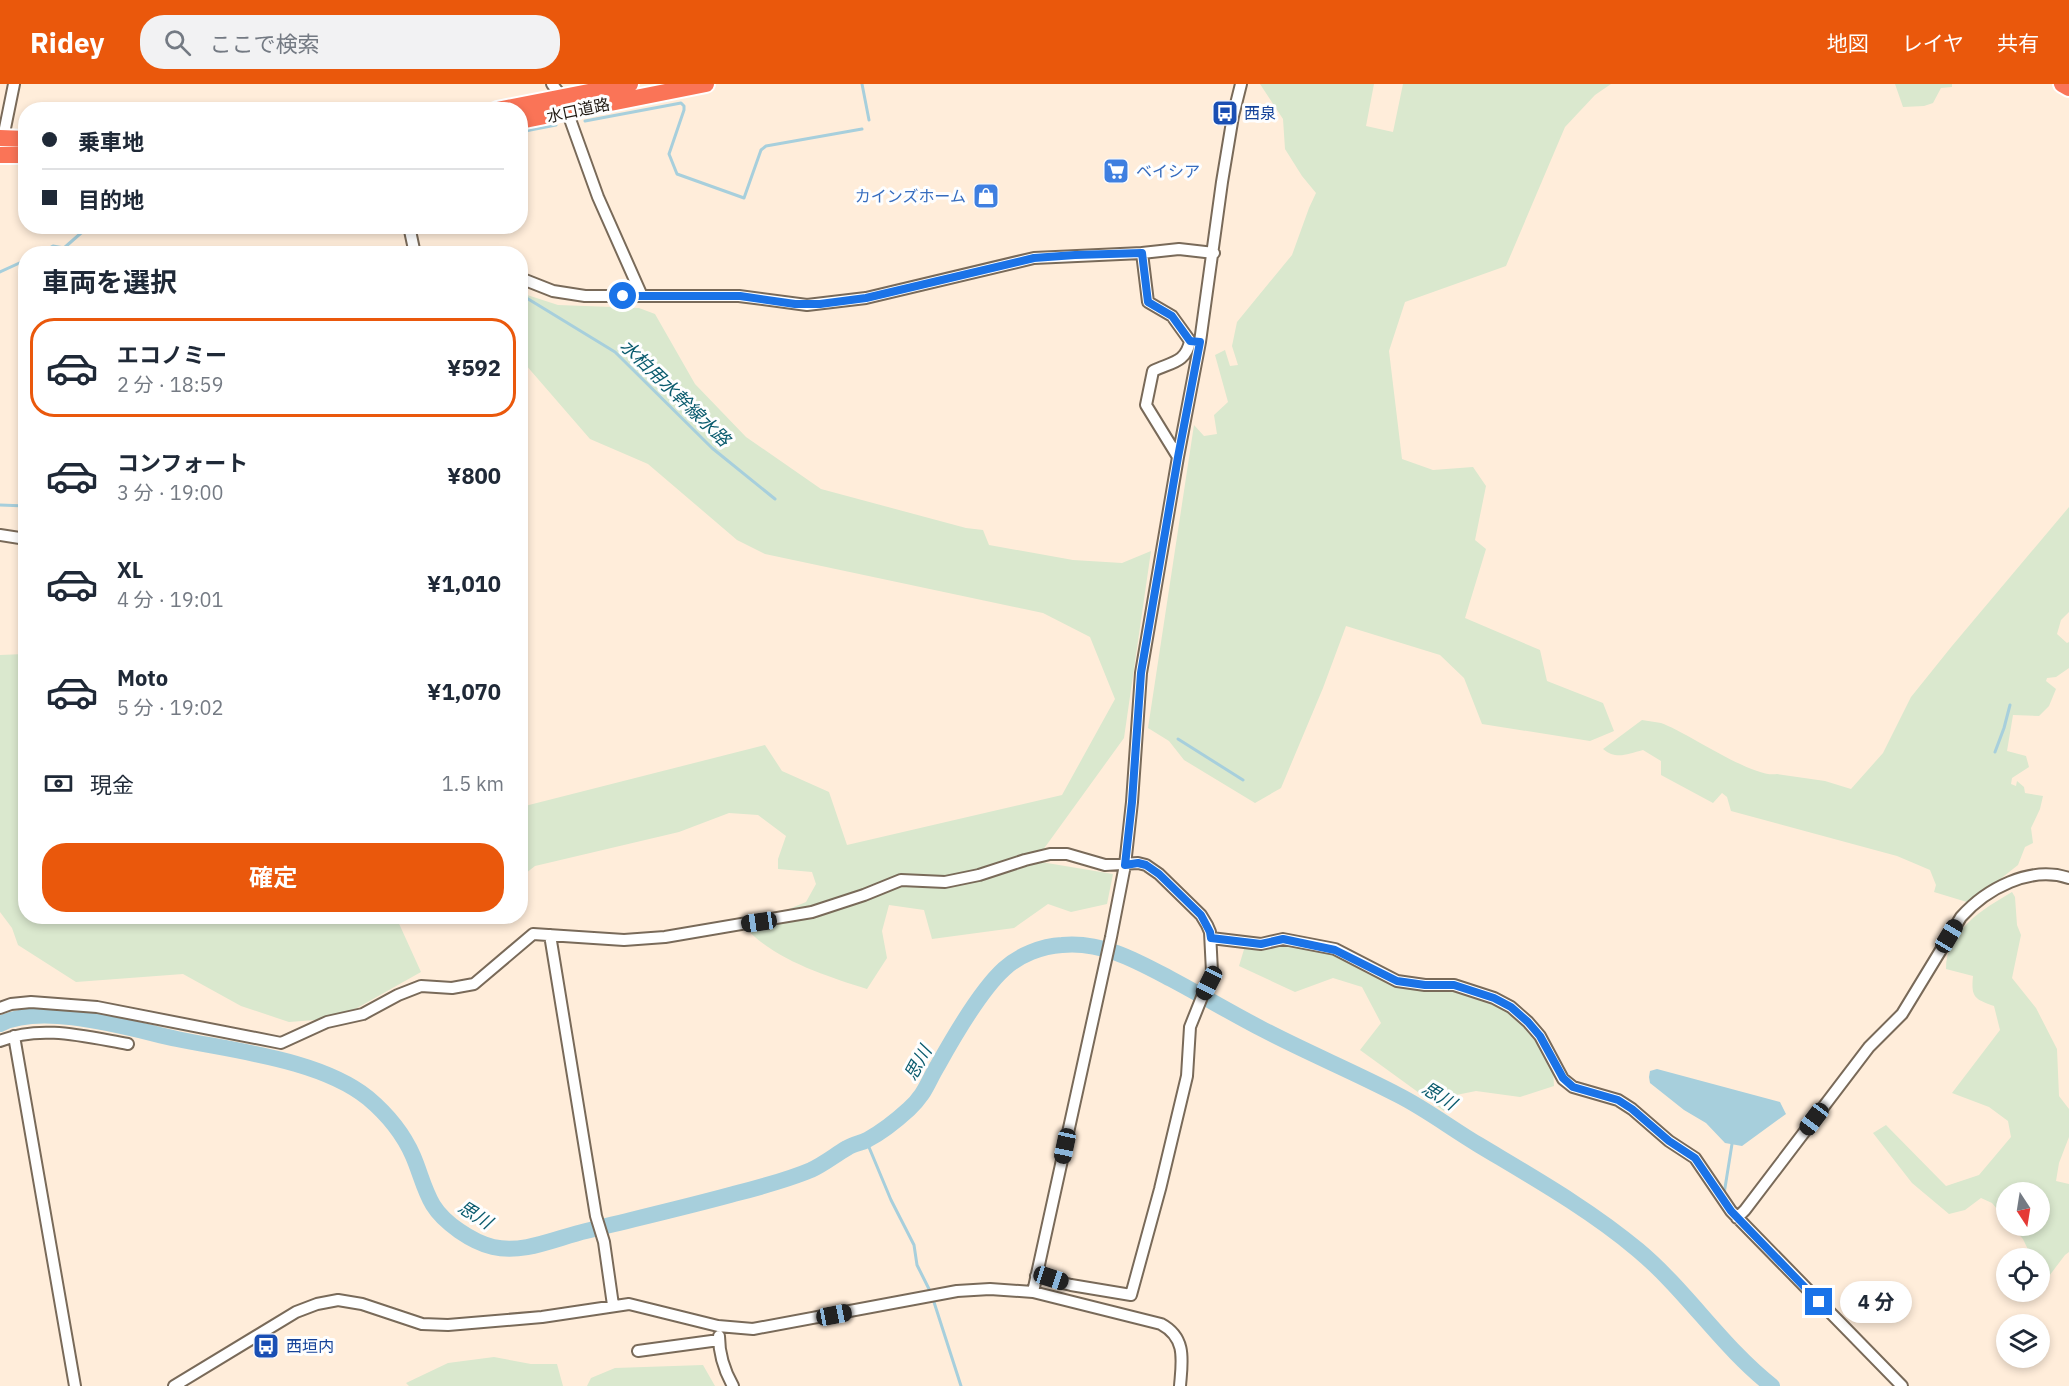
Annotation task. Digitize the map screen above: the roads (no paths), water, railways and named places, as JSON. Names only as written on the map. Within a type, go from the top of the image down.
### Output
[{"type":"highway","name":"水口道路","points":[[528,104],[630,84]]},
{"type":"highway","name":"水口道路","points":[[528,117],[561,97],[706,84]]},
{"type":"highway","points":[[2062,84],[2069,88]]},
{"type":"highway","points":[[1,144],[18,140]]},
{"type":"highway","points":[[1,144],[18,151]]},
{"type":"street","points":[[1,144],[14,84]]},
{"type":"street","points":[[1033,1292],[1125,865],[1141,673],[1195,342],[1214,253],[1222,182],[1233,116],[1241,84]]},
{"type":"street","points":[[561,97],[598,197],[642,296]]},
{"type":"street","points":[[528,281],[553,291],[585,296],[740,296],[795,304],[820,304],[877,295],[1034,258],[1179,249],[1214,253]]},
{"type":"street","points":[[1142,253],[1148,302],[1172,316],[1195,342]]},
{"type":"street","points":[[1178,457],[1146,405],[1153,371],[1182,359],[1195,342]]},
{"type":"street","points":[[0,535],[18,538]]},
{"type":"street","points":[[0,1008],[11,1004],[31,1002],[97,1007],[281,1043],[327,1022],[363,1014],[398,994],[421,986],[452,988],[474,984],[533,934],[624,940],[665,937],[780,919],[838,904],[901,880],[945,882],[979,875],[1050,854],[1067,854],[1105,865],[1138,863],[1146,865],[1159,874],[1201,915],[1211,938],[1212,972],[1190,1027],[1187,1076],[1160,1189],[1131,1295],[1071,1285],[1036,1276]]},
{"type":"street","points":[[1737,1218],[1869,1047],[1902,1014],[1960,917],[1973,903],[2025,876],[2043,874],[2069,878]]},
{"type":"street","points":[[550,934],[596,1216],[604,1242],[613,1305]]},
{"type":"street","points":[[1211,938],[1261,944],[1283,939],[1335,950],[1397,981],[1425,985],[1454,985],[1494,998],[1511,1007],[1540,1036],[1563,1078],[1573,1087],[1618,1100],[1669,1141],[1695,1158],[1737,1218],[1902,1386]]},
{"type":"street","points":[[0,998],[11,1004]]},
{"type":"street","points":[[0,1041],[35,1032],[83,1036],[128,1044]]},
{"type":"street","points":[[14,1036],[75,1386]]},
{"type":"street","points":[[174,1386],[296,1312],[317,1304],[338,1300],[362,1304],[422,1324],[448,1325],[542,1317],[629,1304],[718,1326],[753,1329],[957,1291],[990,1289],[1033,1292],[1161,1324],[1173,1330],[1180,1342],[1180,1386]]},
{"type":"street","points":[[718,1326],[724,1371],[732,1386]]},
{"type":"street","points":[[638,1351],[719,1340]]},
{"type":"water","points":[[1657,1069],[1780,1102],[1786,1114],[1742,1146],[1725,1143],[1706,1123],[1684,1110],[1650,1083],[1650,1071]]},
{"type":"waterway","points":[[862,84],[869,120]]},
{"type":"waterway","points":[[585,121],[681,103],[684,110],[669,154],[677,174],[744,198],[761,150],[766,146],[862,129]]},
{"type":"waterway","points":[[528,130],[556,125]]},
{"type":"waterway","points":[[66,246],[80,234]]},
{"type":"waterway","points":[[0,272],[18,264]]},
{"type":"waterway","name":"水柏用水幹線水路","points":[[528,299],[615,352],[712,448],[775,499]]},
{"type":"waterway","name":"水柏用水幹線水路","points":[[0,505],[18,506]]},
{"type":"waterway","name":"水柏用水幹線水路","points":[[1995,752],[2010,705]]},
{"type":"waterway","name":"水柏用水幹線水路","points":[[1178,739],[1243,780]]},
{"type":"waterway","name":"思川","points":[[0,1024],[18,1018],[63,1016],[251,1053],[326,1074],[349,1085],[368,1098],[394,1124],[409,1148],[433,1205],[444,1218],[459,1231],[476,1241],[505,1249],[528,1247],[750,1190],[816,1168],[849,1147],[878,1133],[915,1103],[977,1001],[995,978],[1010,964],[1031,952],[1047,947],[1091,946],[1119,954],[1145,966],[1264,1030],[1419,1106],[1561,1194],[1619,1235],[1656,1266],[1737,1354],[1772,1386]]},
{"type":"waterway","points":[[866,1140],[891,1200],[914,1245],[917,1265],[931,1293]]},
{"type":"waterway","points":[[1724,1194],[1732,1144]]},
{"type":"waterway","points":[[933,1299],[961,1386]]},
{"type":"place","name":"西泉","points":[[1225,113]]},
{"type":"place","name":"ベイシア","points":[[1116,171]]},
{"type":"place","name":"カインズホーム","points":[[986,196]]},
{"type":"place","name":"西垣内","points":[[266,1346]]}]
